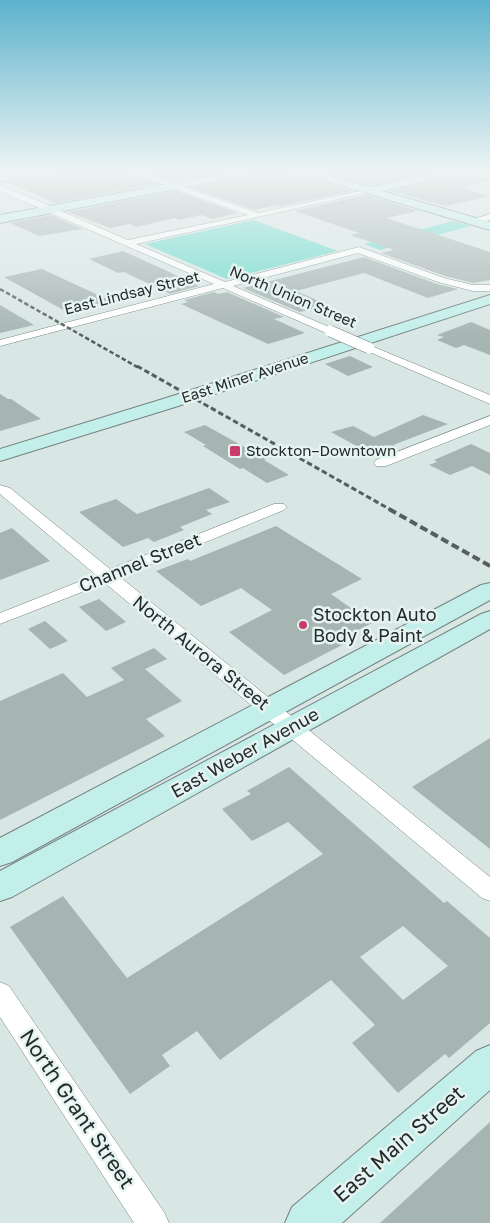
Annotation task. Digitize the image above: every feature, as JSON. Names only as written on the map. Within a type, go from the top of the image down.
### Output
[{"type":"street","name":"North Union Street","points":[[86,226],[490,400]]},
{"type":"street","points":[[127,244],[207,226]]},
{"type":"street","name":"East Lindsay Street","points":[[0,343],[359,250],[441,280]]},
{"type":"street","points":[[441,280],[466,287],[490,289]]},
{"type":"street","points":[[441,280],[479,302]]},
{"type":"street","name":"East Miner Avenue","points":[[1,452],[479,302],[490,289]]},
{"type":"street","points":[[381,463],[490,420]]},
{"type":"street","name":"North Aurora Street","points":[[2,488],[490,891]]},
{"type":"street","name":"Channel Street","points":[[0,619],[279,507]]},
{"type":"street","name":"East Weber Avenue","points":[[0,888],[490,590]]},
{"type":"street","name":"East Weber Avenue","points":[[0,853],[490,619]]},
{"type":"street","name":"North Grant Street","points":[[0,994],[153,1223]]},
{"type":"street","name":"East Main Street","points":[[308,1223],[490,1064]]},
{"type":"shaded area","points":[[226,226],[270,226],[338,251],[227,279],[145,244]]},
{"type":"shaded area","points":[[433,226],[471,226],[380,250],[364,244]]},
{"type":"building","points":[[17,226],[76,226],[83,229],[39,236]]},
{"type":"building","points":[[339,226],[411,226],[490,252],[490,280],[473,283],[445,276],[381,253],[394,250],[350,235],[359,233]]},
{"type":"building","points":[[123,251],[199,286],[170,294],[124,272],[118,273],[89,259]]},
{"type":"building","points":[[364,257],[437,284],[458,289],[428,298],[364,273],[296,291],[328,305],[300,312],[243,288]]},
{"type":"building","points":[[42,269],[111,301],[67,312],[4,277]]},
{"type":"building","points":[[214,292],[218,294],[227,292],[284,317],[274,319],[305,333],[268,344],[181,304],[188,302],[184,300]]},
{"type":"building","points":[[0,305],[34,325],[0,333]]},
{"type":"building","points":[[471,322],[490,330],[490,355],[464,345],[456,348],[437,340],[444,337],[437,335]]},
{"type":"building","points":[[350,356],[373,367],[348,376],[325,364]]},
{"type":"building","points":[[0,394],[11,399],[41,419],[0,431]]},
{"type":"building","points":[[423,415],[448,424],[393,445],[396,446],[373,455],[331,432],[353,426],[374,437]]},
{"type":"building","points":[[205,425],[266,459],[264,460],[289,475],[267,483],[243,468],[240,469],[184,432]]},
{"type":"building","points":[[471,444],[490,453],[490,475],[472,466],[450,475],[429,465],[437,462],[434,460]]},
{"type":"building","points":[[209,488],[230,502],[206,510],[212,514],[180,527],[184,530],[154,542],[148,538],[123,547],[79,512],[116,499],[137,514]]},
{"type":"building","points":[[276,526],[362,579],[331,594],[372,623],[340,639],[346,643],[284,675],[229,632],[272,610],[241,588],[201,606],[156,571],[188,559],[190,561]]},
{"type":"building","points":[[12,528],[50,561],[0,580],[0,533]]},
{"type":"building","points":[[99,599],[126,622],[106,631],[79,607]]},
{"type":"building","points":[[45,621],[68,641],[50,649],[28,629]]},
{"type":"building","points":[[154,648],[167,659],[145,669],[182,701],[146,719],[165,736],[0,820],[0,701],[63,673],[87,697],[124,680],[111,668]]},
{"type":"building","points":[[490,738],[490,849],[412,787]]},
{"type":"building","points":[[289,767],[444,903],[447,901],[490,938],[490,1023],[449,1058],[445,1054],[398,1093],[352,1043],[375,1025],[331,980],[220,1060],[197,1031],[162,1055],[170,1066],[130,1094],[10,927],[63,896],[127,978],[323,854],[288,822],[252,841],[222,809],[251,794],[247,791]],"holes":[[[403,926],[448,966],[403,1000],[360,957]]]},
{"type":"building","points":[[490,1122],[490,1223],[380,1223]]},
{"type":"railway","points":[[0,289],[139,368]]},
{"type":"railway","points":[[137,366],[391,510]]},
{"type":"railway","points":[[389,509],[490,566]]},
{"type":"place","name":"Stockton–Downtown","points":[[235,451]]},
{"type":"place","name":"Stockton Auto Body & Paint","points":[[303,625]]}]
